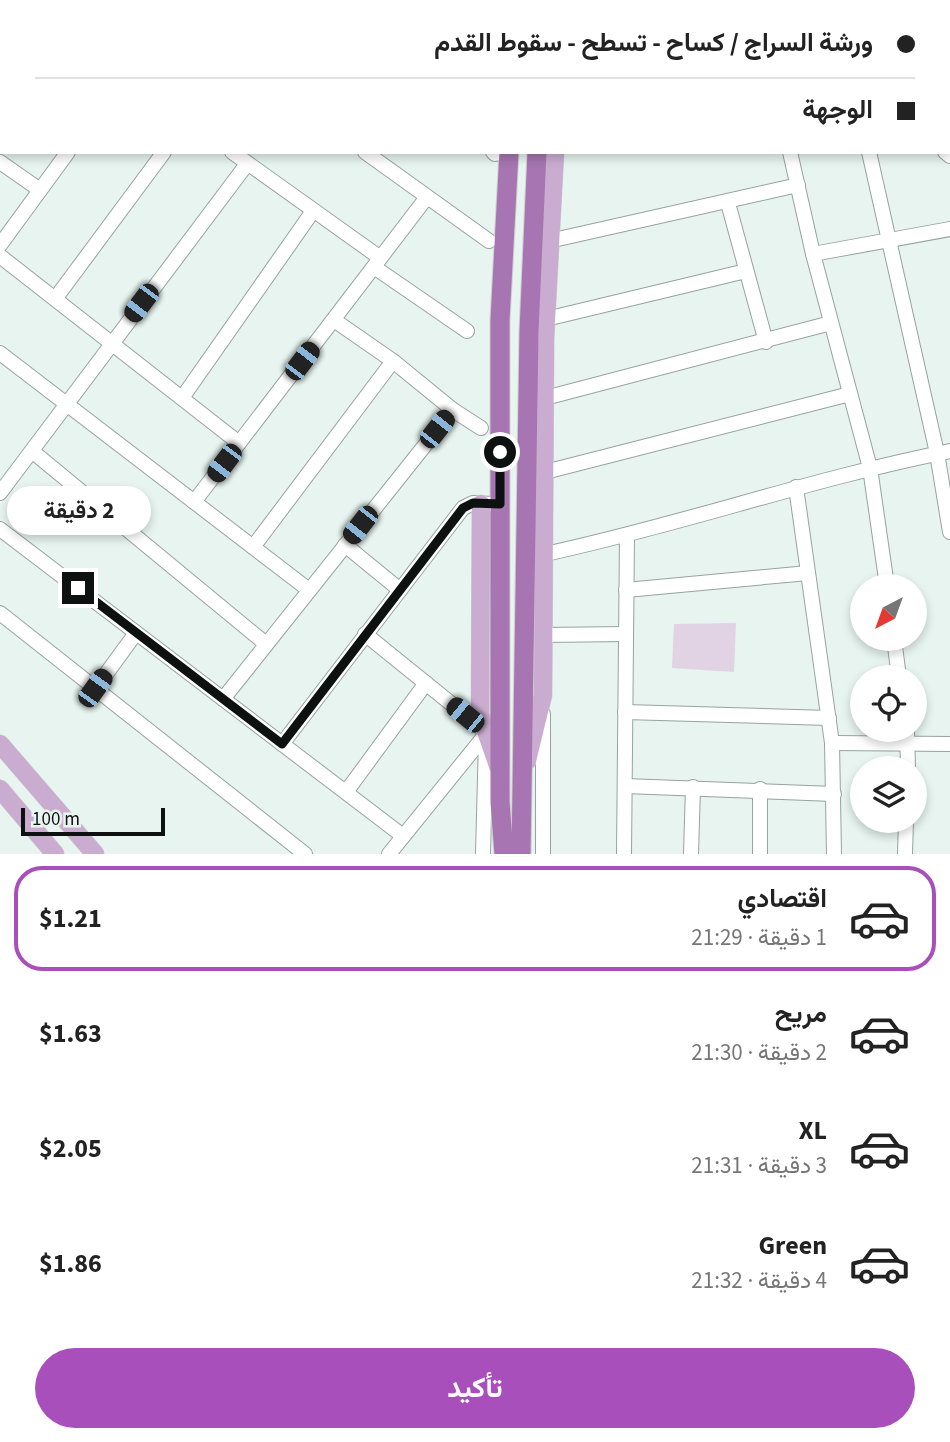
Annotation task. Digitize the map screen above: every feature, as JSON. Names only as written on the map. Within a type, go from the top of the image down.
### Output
[{"type":"highway","points":[[499,154],[500,320],[491,504],[504,854]]},
{"type":"highway","points":[[521,854],[529,331],[537,154]]},
{"type":"highway","points":[[494,854],[500,794]]},
{"type":"highway","points":[[523,794],[534,854]]},
{"type":"main road","points":[[523,794],[543,695],[546,319],[555,154]]},
{"type":"main road","points":[[491,504],[480,714],[485,733],[495,753],[500,794]]},
{"type":"main road","points":[[0,744],[95,854]]},
{"type":"main road","points":[[0,789],[55,854],[78,833]]},
{"type":"street","points":[[0,245],[67,154]]},
{"type":"street","points":[[55,299],[163,154]]},
{"type":"street","points":[[234,154],[313,211],[467,331]]},
{"type":"street","points":[[368,154],[489,240]]},
{"type":"street","points":[[790,154],[813,254],[870,468],[885,574]]},
{"type":"street","points":[[870,154],[944,452],[950,532]]},
{"type":"street","points":[[0,162],[40,190]]},
{"type":"street","points":[[0,493],[247,164]]},
{"type":"street","points":[[550,241],[728,203],[797,185]]},
{"type":"street","points":[[194,502],[427,197]]},
{"type":"street","points":[[728,203],[766,342]]},
{"type":"street","points":[[182,398],[313,211]]},
{"type":"street","points":[[813,254],[950,229]]},
{"type":"street","points":[[0,256],[239,443]]},
{"type":"street","points":[[546,319],[747,271]]},
{"type":"street","points":[[334,320],[481,428]]},
{"type":"street","points":[[545,398],[831,323]]},
{"type":"street","points":[[3,361],[68,405],[309,590]]},
{"type":"street","points":[[253,547],[393,361]]},
{"type":"street","points":[[545,472],[850,394]]},
{"type":"street","points":[[223,699],[453,410]]},
{"type":"street","points":[[32,452],[266,644]]},
{"type":"street","points":[[545,554],[627,536],[796,487],[944,452]]},
{"type":"street","points":[[796,487],[832,743],[834,854]]},
{"type":"street","points":[[282,744],[463,508],[470,504],[491,504]]},
{"type":"street","points":[[0,529],[402,836]]},
{"type":"street","points":[[624,854],[627,536]]},
{"type":"street","points":[[345,545],[400,590]]},
{"type":"street","points":[[626,590],[808,573]]},
{"type":"street","points":[[0,613],[305,854]]},
{"type":"street","points":[[95,688],[136,633]]},
{"type":"street","points":[[365,634],[485,733]]},
{"type":"street","points":[[544,635],[626,634]]},
{"type":"street","points":[[346,792],[426,684]]},
{"type":"street","points":[[543,695],[543,854]]},
{"type":"street","points":[[625,712],[829,718]]},
{"type":"street","points":[[389,854],[485,733]]},
{"type":"street","points":[[483,854],[485,733]]},
{"type":"street","points":[[927,740],[950,744]]},
{"type":"street","points":[[832,743],[850,742]]},
{"type":"street","points":[[625,786],[760,789],[834,794]]},
{"type":"street","points":[[691,854],[693,787]]},
{"type":"street","points":[[760,789],[760,854]]},
{"type":"street","points":[[905,854],[906,833]]},
{"type":"shaded area","points":[[736,623],[734,672],[672,668],[674,624]]},
{"type":"route","points":[[78,588],[282,744],[463,508],[473,503],[500,504],[500,452]]}]
